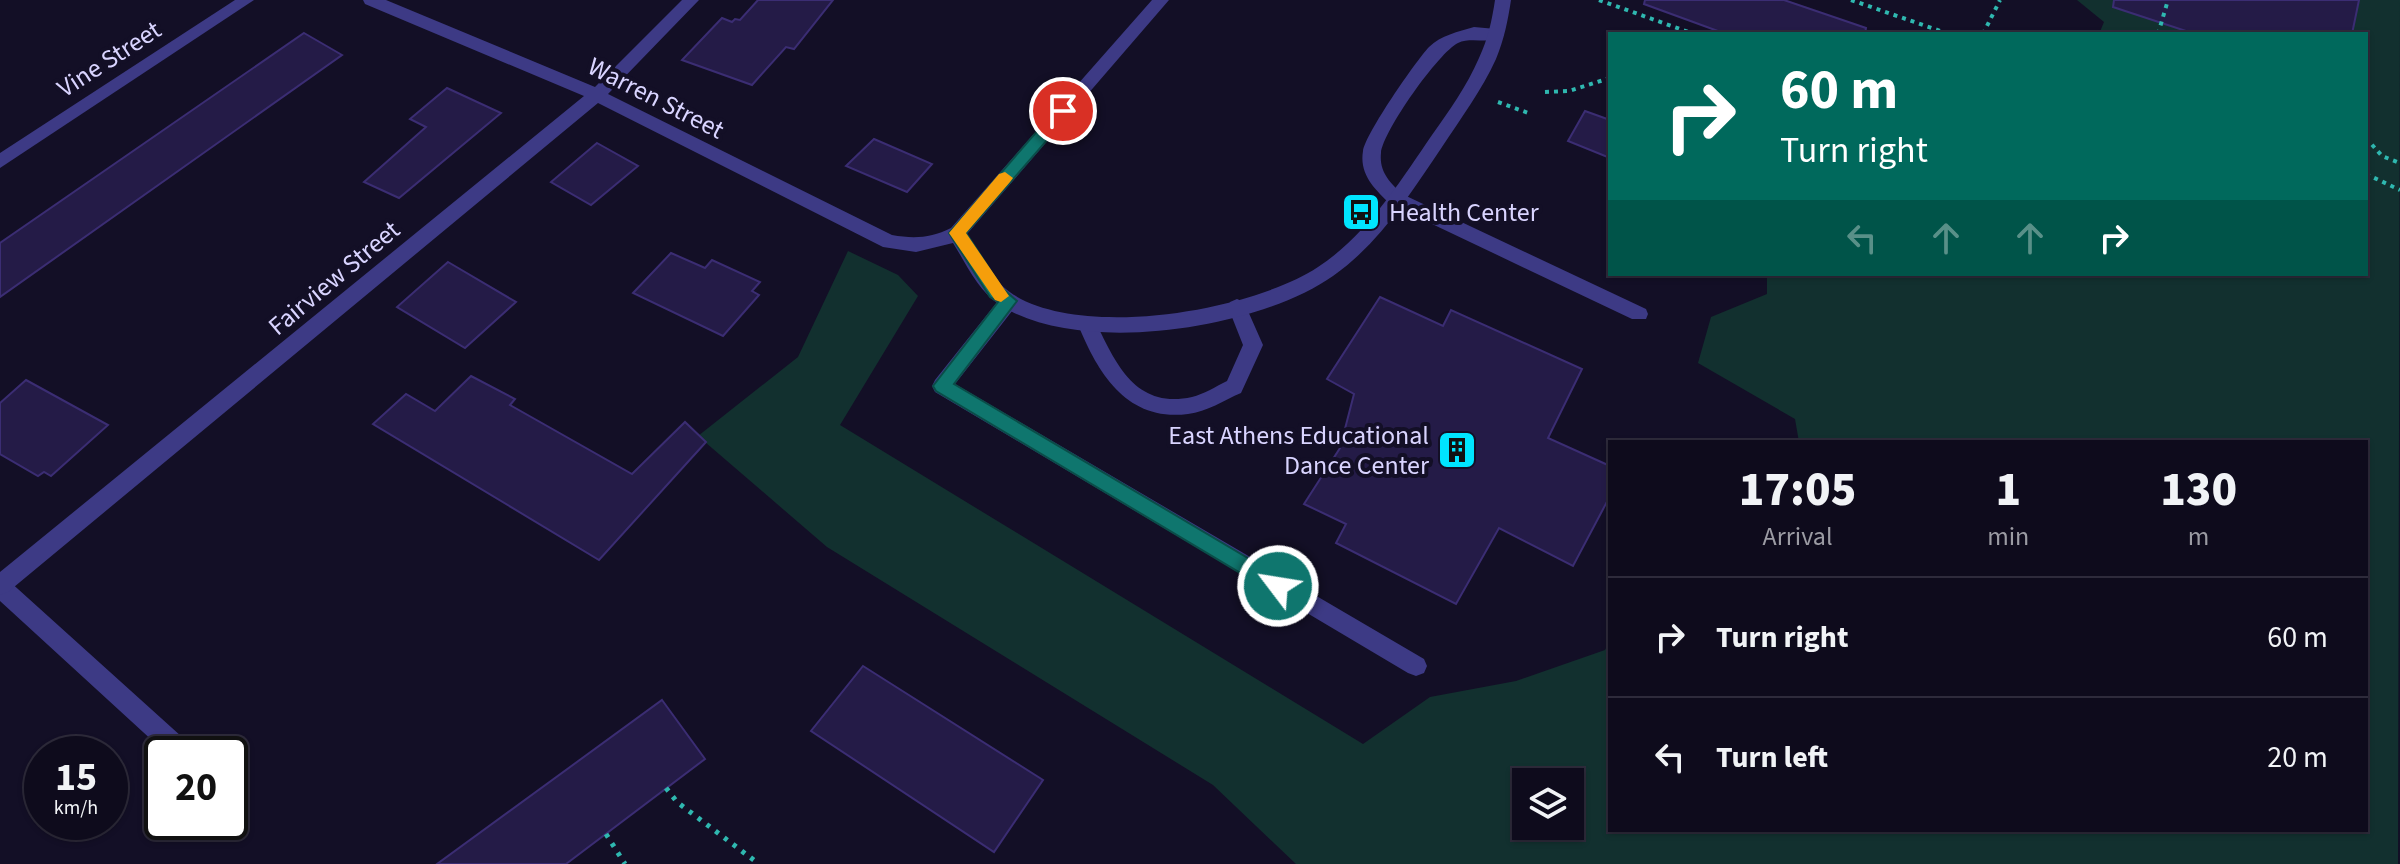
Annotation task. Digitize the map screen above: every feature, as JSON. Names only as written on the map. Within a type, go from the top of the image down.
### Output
[{"type":"street","name":"Vine Street","points":[[0,162],[246,0]]},
{"type":"street","name":"Warren Street","points":[[371,0],[597,95],[889,242],[915,247],[937,243],[957,233]]},
{"type":"street","name":"Fairview Street","points":[[0,586],[597,95],[691,0]]},
{"type":"street","points":[[1161,0],[957,233],[996,293],[1018,308],[1104,325],[1151,323],[1237,307],[1301,285],[1346,256],[1396,199],[1478,82],[1496,35],[1503,0]]},
{"type":"street","points":[[1496,35],[1474,33],[1452,39],[1436,50],[1386,123],[1372,151],[1375,178],[1396,199],[1639,314]]},
{"type":"street","points":[[1009,301],[942,386],[1416,666]]},
{"type":"street","points":[[1086,322],[1101,361],[1115,382],[1159,404],[1189,406],[1234,387],[1253,345],[1237,307]]},
{"type":"street","points":[[0,586],[164,736]]},
{"type":"path","points":[[1599,0],[1688,32]]},
{"type":"path","points":[[1851,0],[1943,32]]},
{"type":"path","points":[[1984,32],[2000,0]]},
{"type":"path","points":[[2159,32],[2168,0]]},
{"type":"path","points":[[1545,92],[1569,91],[1608,79]]},
{"type":"path","points":[[1492,100],[1531,114]]},
{"type":"path","points":[[2368,140],[2382,156],[2400,163]]},
{"type":"path","points":[[2368,175],[2400,190]]},
{"type":"path","points":[[666,788],[677,802],[755,861]]},
{"type":"path","points":[[606,834],[625,864]]},
{"type":"green space","points":[[2077,0],[2400,0],[2398,864],[1296,864],[1213,785],[827,547],[698,436],[798,357],[848,251],[898,275],[918,296],[840,425],[1363,744],[1430,697],[1516,681],[1605,650],[1608,644],[1608,832],[2368,832],[2368,440],[1799,440],[1795,419],[1698,363],[1711,317],[1767,294],[1767,276],[2368,276],[2368,32],[2100,32],[2104,22]]},
{"type":"building","points":[[758,0],[833,0],[794,49],[786,47],[752,85],[682,60],[722,18],[732,22],[740,20]]},
{"type":"building","points":[[1645,0],[1784,0],[1866,28],[1865,32],[1721,32],[1644,4]]},
{"type":"building","points":[[2114,0],[2359,0],[2352,32],[2189,32],[2113,7]]},
{"type":"building","points":[[304,33],[342,55],[0,297],[0,243]]},
{"type":"building","points":[[447,88],[501,113],[399,198],[364,182],[426,127],[410,119]]},
{"type":"building","points":[[1585,111],[1608,119],[1608,157],[1568,141]]},
{"type":"building","points":[[874,139],[932,164],[907,192],[846,166]]},
{"type":"building","points":[[597,143],[638,166],[591,205],[551,182]]},
{"type":"building","points":[[671,253],[705,268],[712,260],[760,282],[752,291],[759,295],[723,336],[633,293]]},
{"type":"building","points":[[448,262],[516,302],[465,348],[397,307]]},
{"type":"building","name":"East Athens Educational Dance Center","points":[[1380,297],[1443,326],[1451,310],[1582,369],[1548,438],[1608,465],[1608,500],[1573,566],[1499,528],[1456,604],[1336,543],[1346,524],[1304,504],[1340,448],[1354,394],[1327,379]]},
{"type":"building","points":[[471,376],[515,399],[510,405],[632,474],[685,422],[706,442],[599,560],[373,424],[406,394],[435,411]]},
{"type":"building","points":[[26,380],[108,425],[51,476],[44,472],[38,476],[0,454],[0,403]]},
{"type":"building","points":[[863,666],[1043,780],[994,852],[811,731]]},
{"type":"building","points":[[662,700],[705,759],[566,864],[437,864]]},
{"type":"slow traffic","points":[[1001,296],[957,233],[1005,178]]},
{"type":"place","name":"Health Center","points":[[1361,212]]},
{"type":"place","name":"East Athens Educational Dance Center","points":[[1457,450]]},
{"type":"route","points":[[1063,111],[957,233],[996,293],[1009,301],[942,386],[1278,586]]}]
